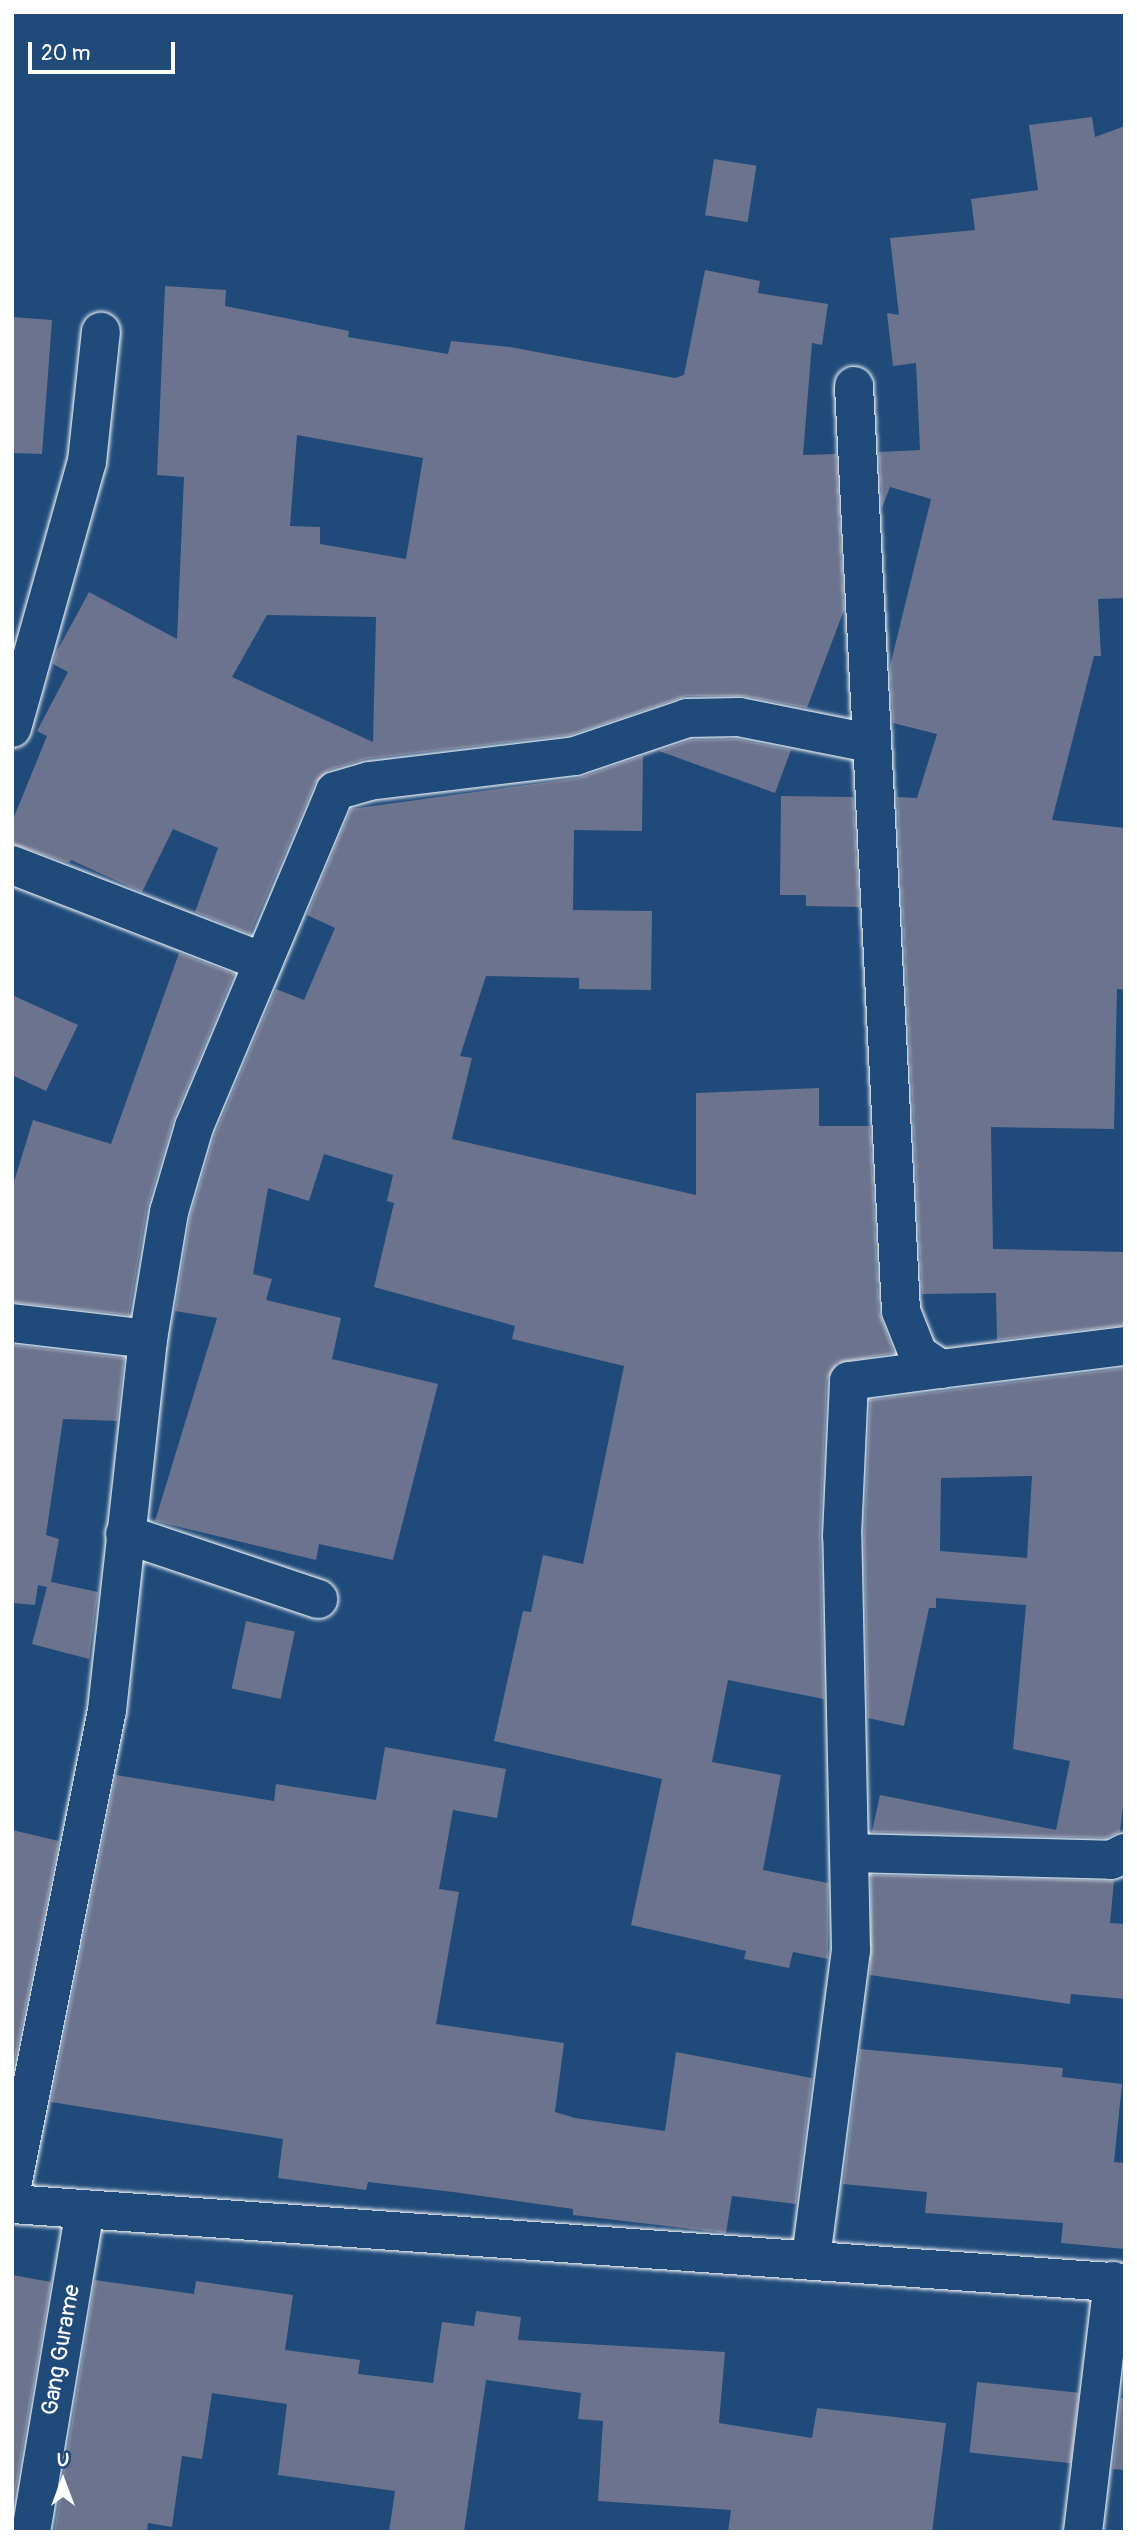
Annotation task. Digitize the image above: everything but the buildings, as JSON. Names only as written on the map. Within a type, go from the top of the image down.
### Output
[{"type":"street","points":[[12,729],[87,461],[101,332]]},
{"type":"street","points":[[854,386],[870,743],[901,1311],[918,1354],[940,1369]]},
{"type":"street","points":[[12,2187],[107,1710],[148,1339],[169,1212],[194,1127],[335,791],[369,782],[575,755],[687,718],[739,717],[870,743]]},
{"type":"street","points":[[12,865],[263,962]]},
{"type":"street","points":[[12,1323],[148,1339]]},
{"type":"street","points":[[811,2258],[848,2001],[850,1853],[842,1536],[849,1381],[1125,1346]]},
{"type":"street","points":[[125,1534],[318,1599]]},
{"type":"street","points":[[850,1853],[1111,1860],[1125,1853]]},
{"type":"street","points":[[12,2204],[811,2258],[1119,2282],[1083,2532]]},
{"type":"street","name":"Gang Gurame","points":[[32,2532],[85,2209]]}]
